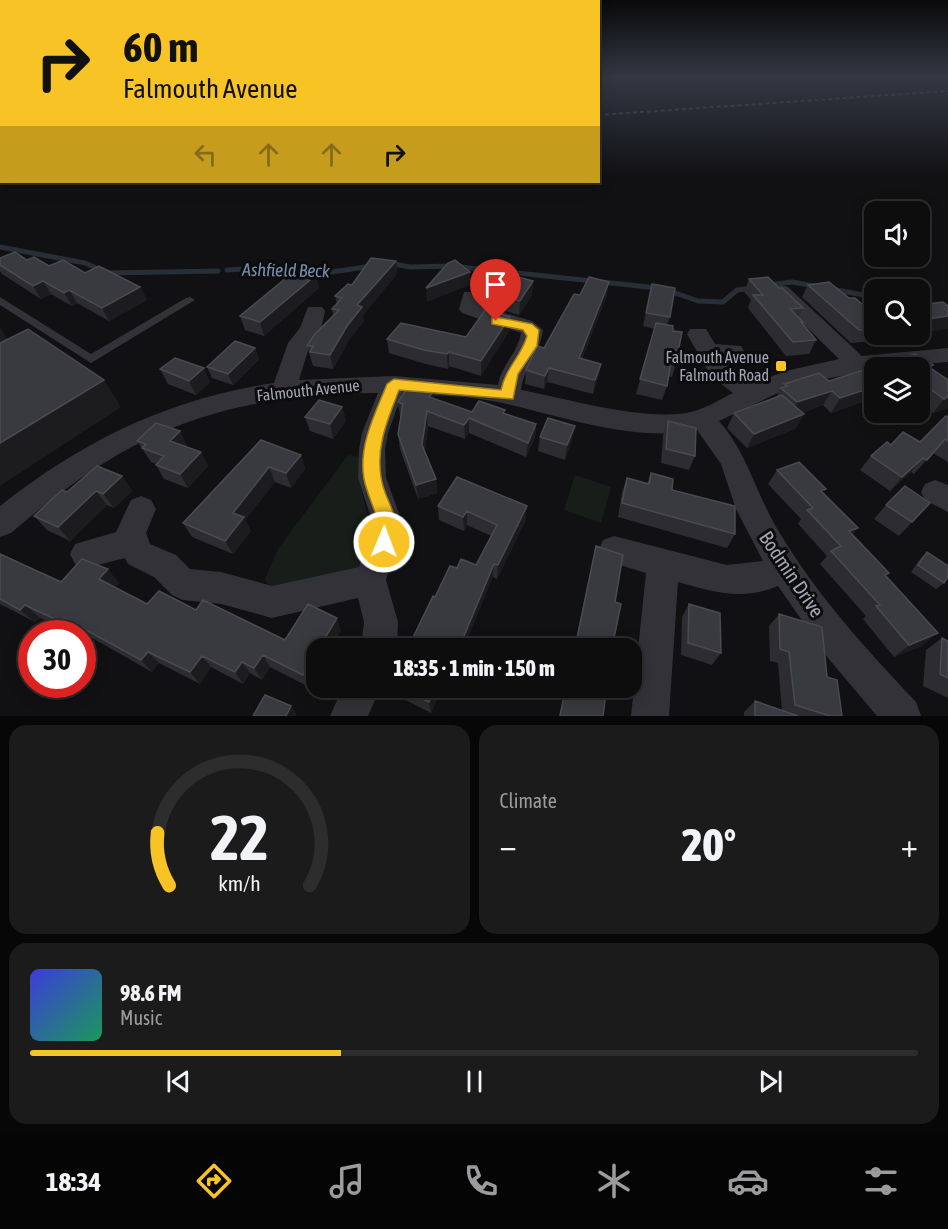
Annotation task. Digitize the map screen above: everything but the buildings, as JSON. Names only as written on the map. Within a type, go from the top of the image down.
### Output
[{"type":"street","points":[[780,290],[856,363]]},
{"type":"street","points":[[465,306],[487,319],[542,326],[511,374],[507,396]]},
{"type":"street","points":[[284,390],[299,343],[310,329],[315,311]]},
{"type":"street","points":[[734,351],[703,343],[719,370],[749,393]]},
{"type":"street","name":"Falmouth Avenue","points":[[0,524],[114,443],[171,417],[204,406],[284,390],[344,384],[394,384],[507,396],[618,418],[658,422],[702,419],[749,393],[790,378],[856,363],[946,358]]},
{"type":"street","points":[[380,638],[381,622],[370,580],[389,526],[372,478],[372,449],[375,433],[394,384]]},
{"type":"street","name":"Bodmin Drive","points":[[702,419],[721,438],[739,472],[752,513],[785,568],[859,670],[902,716]]},
{"type":"street","points":[[141,509],[131,533],[132,542],[139,554],[165,566],[183,584],[220,588],[272,602],[370,580]]},
{"type":"street","points":[[86,554],[132,542]]},
{"type":"street","points":[[614,550],[663,566],[727,580],[760,578],[785,568]]},
{"type":"street","points":[[650,716],[663,566]]},
{"type":"street","points":[[349,716],[357,698]]},
{"type":"lane","points":[[0,300],[45,337],[92,359],[190,300]]},
{"type":"shaded area","points":[[348,455],[360,457],[360,485],[372,533],[358,575],[269,587],[265,579],[278,549]]},
{"type":"shaded area","points":[[575,475],[611,487],[601,523],[564,510]]},
{"type":"waterway","name":"Ashfield Beck","points":[[0,247],[85,263],[108,273],[218,271]]},
{"type":"waterway","name":"Ashfield Beck","points":[[388,263],[410,267],[451,266],[658,288]]},
{"type":"waterway","name":"Ashfield Beck","points":[[227,270],[278,267],[325,273],[372,266]]},
{"type":"waterway","name":"Ashfield Beck","points":[[769,285],[792,282],[815,286]]},
{"type":"waterway","name":"Ashfield Beck","points":[[667,290],[698,301],[723,302],[737,290],[753,288]]},
{"type":"waterway","name":"Ashfield Beck","points":[[831,289],[864,295]]},
{"type":"railway","points":[[600,115],[665,110]]},
{"type":"place","name":"Falmouth Avenue Falmouth Road","points":[[781,366]]},
{"type":"route","points":[[384,542],[389,526],[372,478],[372,449],[375,433],[394,384],[507,396],[511,374],[530,346],[533,336],[532,330],[518,323],[496,321]]}]
